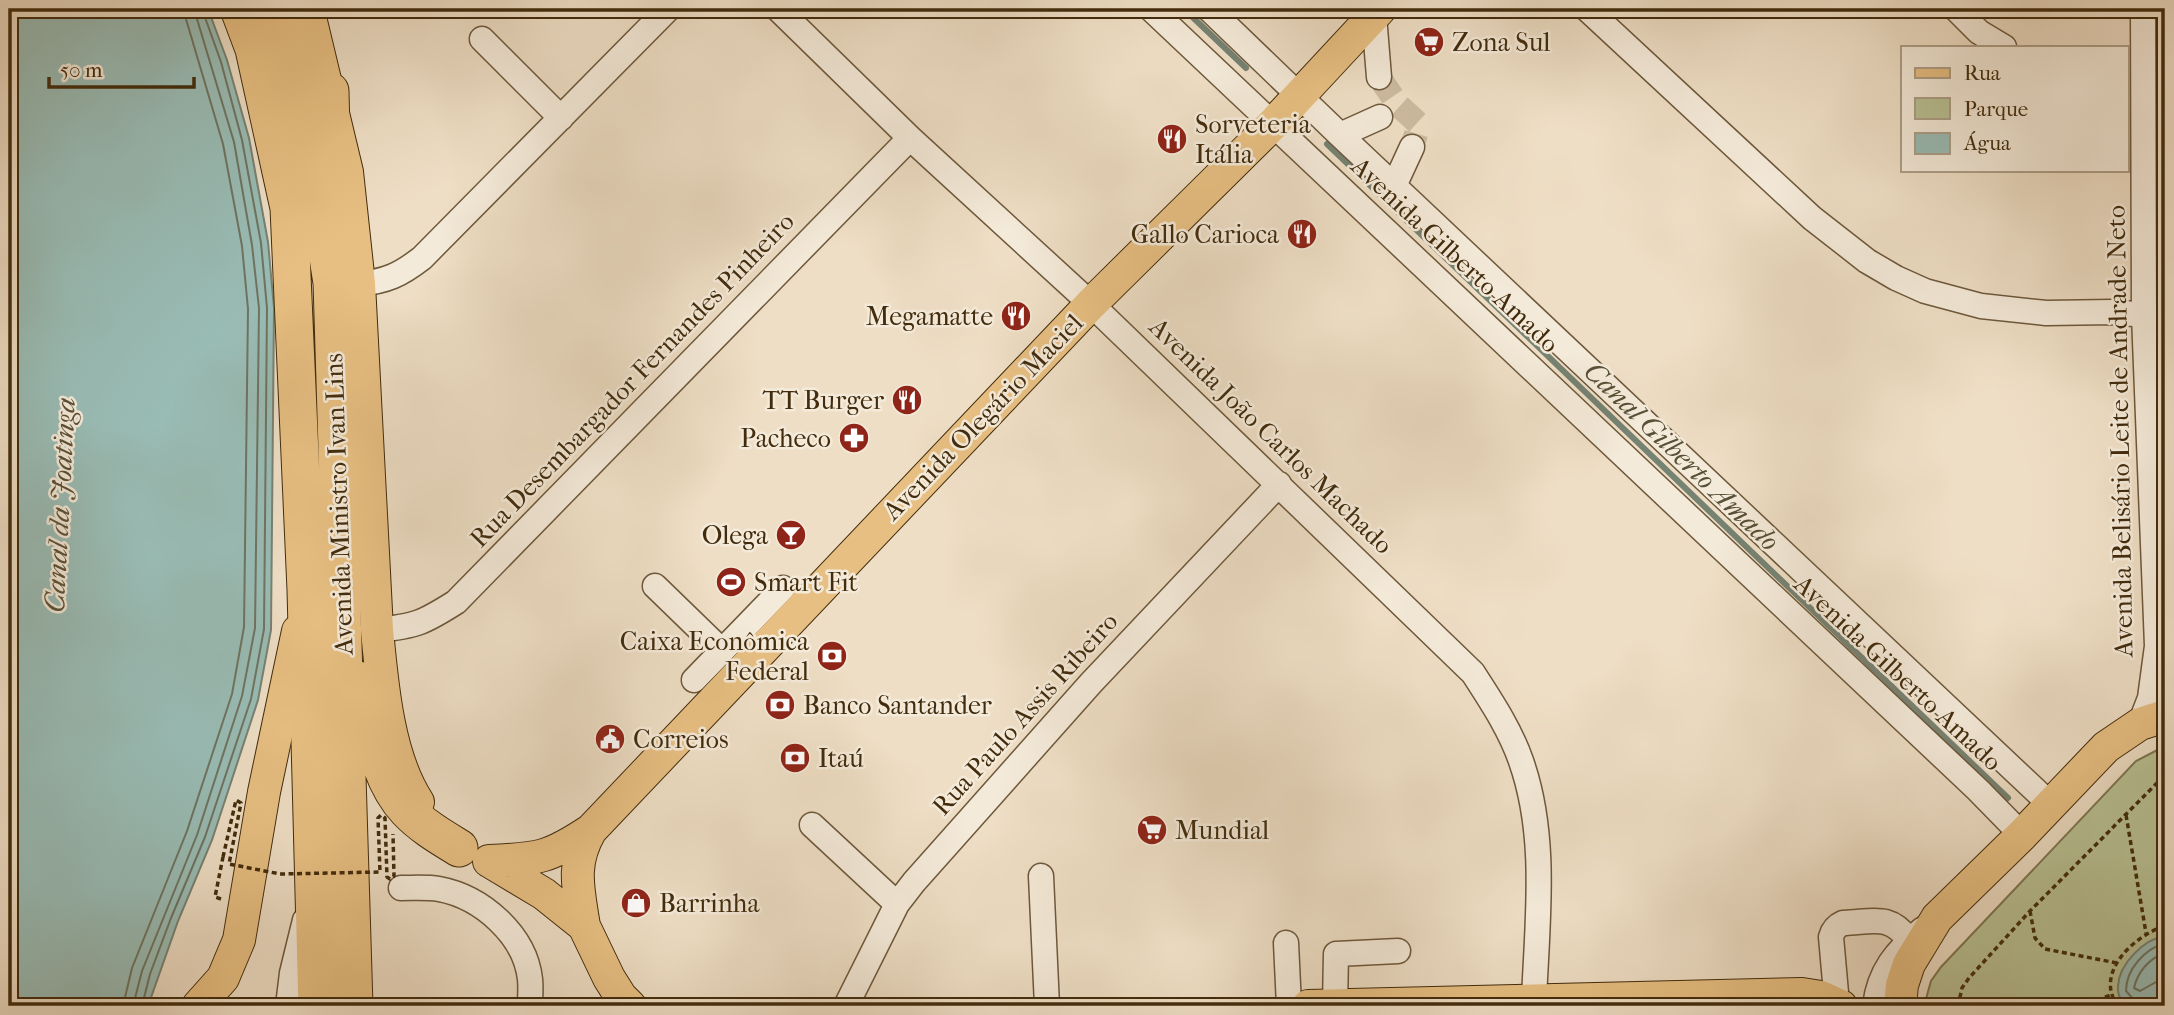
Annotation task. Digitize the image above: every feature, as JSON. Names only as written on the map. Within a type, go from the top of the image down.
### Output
[{"type":"highway","name":"Avenida Ministro Ivan Lins","points":[[239,9],[254,49],[289,208],[306,590],[317,1006]]},
{"type":"highway","name":"Avenida Ministro Ivan Lins","points":[[273,9],[295,76],[320,206],[346,283],[361,631],[348,845],[354,1006]]},
{"type":"highway","points":[[330,91],[333,194],[346,283]]},
{"type":"highway","points":[[361,631],[377,749],[386,776],[406,809],[422,824],[474,854]]},
{"type":"main road","points":[[308,9],[330,91]]},
{"type":"main road","name":"Avenida Olegário Maciel","points":[[584,926],[576,870],[582,844],[590,830],[763,629],[1273,124],[1377,12]]},
{"type":"main road","points":[[198,1006],[223,978],[239,940],[264,792],[306,590]]},
{"type":"main road","points":[[1900,1006],[1902,985],[1909,964],[1937,918],[2022,835],[2106,747],[2152,720]]},
{"type":"main road","name":"Avenida Olegário Maciel","points":[[474,854],[532,859],[564,848],[590,830]]},
{"type":"main road","points":[[474,854],[544,894],[584,926],[611,992],[621,997],[629,1006]]},
{"type":"main road","points":[[1308,1006],[1532,1003],[1802,994],[1821,997],[1839,1005]]},
{"type":"street","points":[[346,283],[380,281],[403,273],[422,258],[668,9]]},
{"type":"street","name":"Avenida João Carlos Machado","points":[[778,9],[911,138],[1091,304],[1473,673],[1502,718],[1522,762],[1534,811],[1539,876],[1532,1003]]},
{"type":"street","name":"Avenida Gilberto Amado","points":[[1151,9],[1978,790],[2022,835]]},
{"type":"street","name":"Avenida Gilberto Amado","points":[[1209,9],[2051,805]]},
{"type":"street","points":[[1587,9],[1812,218],[1867,261],[1896,278],[1925,292],[1981,306],[2046,313],[2113,312],[2155,316]]},
{"type":"street","points":[[1956,9],[1979,32],[2002,46]]},
{"type":"street","name":"Avenida Belisário Leite de Andrade Neto","points":[[2143,9],[2155,316],[2158,646],[2150,698],[2152,720]]},
{"type":"street","points":[[1377,12],[1379,77]]},
{"type":"street","points":[[482,39],[561,118]]},
{"type":"street","points":[[1340,135],[1380,117]]},
{"type":"street","name":"Rua Desembargador Fernandes Pinheiro","points":[[361,631],[410,627],[456,602],[911,138]]},
{"type":"street","points":[[1394,186],[1412,147]]},
{"type":"street","name":"Rua Paulo Assis Ribeiro","points":[[846,1006],[897,904],[914,882],[1091,683],[1279,484]]},
{"type":"street","points":[[655,586],[722,651]]},
{"type":"street","points":[[694,680],[722,651],[763,629],[783,588]]},
{"type":"street","points":[[812,825],[897,904]]},
{"type":"street","points":[[1041,876],[1047,1006]]},
{"type":"street","points":[[288,1006],[301,933],[315,882]]},
{"type":"street","points":[[401,888],[431,888],[462,897],[507,927],[520,947],[530,978],[530,1006]]},
{"type":"street","points":[[1875,1006],[1877,989],[1885,968],[1898,950],[1937,918]]},
{"type":"street","points":[[1839,1005],[1831,937],[1837,926],[1843,923],[1890,922],[1901,928],[1909,940]]},
{"type":"street","points":[[1286,943],[1289,1006]]},
{"type":"street","points":[[1335,1006],[1336,954],[1398,951]]},
{"type":"path","points":[[1958,1006],[1962,988],[1969,978],[2030,911],[2158,782],[2165,779]]},
{"type":"path","points":[[218,886],[236,800],[241,803],[229,864],[280,874],[380,872],[378,818],[381,815],[385,818],[387,877],[390,880],[394,876],[393,834]]},
{"type":"path","points":[[2126,815],[2146,933]]},
{"type":"path","points":[[2030,911],[2035,939],[2045,949],[2058,954],[2117,963]]},
{"type":"path","points":[[2118,1006],[2111,995],[2112,974],[2117,963],[2127,949],[2146,933],[2165,926]]},
{"type":"path","points":[[2081,1006],[2111,995]]},
{"type":"path","points":[[2158,1006],[2165,1002]]},
{"type":"green space","points":[[2165,746],[2165,1006],[1924,1006],[1931,981],[1941,967],[2136,761]]},
{"type":"water","name":"Canal da Joatinga","points":[[9,9],[208,9],[227,60],[249,138],[268,242],[274,308],[271,630],[258,700],[212,840],[178,921],[148,1006],[9,1006]]},
{"type":"water","points":[[2165,936],[2165,994],[2144,1004],[2129,1004],[2123,1001],[2119,995],[2119,978],[2128,961],[2141,947]]},
{"type":"waterway","name":"Canal Gilberto Amado","points":[[1184,9],[1246,68]]},
{"type":"waterway","name":"Canal Gilberto Amado","points":[[1327,144],[2008,798]]},
{"type":"tunnel","points":[[1379,77],[1398,105],[1419,124],[1412,147]]},
{"type":"place","name":"Zona Sul","points":[[1429,42]]},
{"type":"place","name":"Sorveteria Itália","points":[[1172,139]]},
{"type":"place","name":"Gallo Carioca","points":[[1302,234]]},
{"type":"place","name":"Megamatte","points":[[1016,316]]},
{"type":"place","name":"TT Burger","points":[[907,400]]},
{"type":"place","name":"Pacheco","points":[[854,438]]},
{"type":"place","name":"Olega","points":[[791,535]]},
{"type":"place","name":"Smart Fit","points":[[731,582]]},
{"type":"place","name":"Caixa Econômica Federal","points":[[832,656]]},
{"type":"place","name":"Banco Santander","points":[[780,705]]},
{"type":"place","name":"Correios","points":[[610,739]]},
{"type":"place","name":"Itaú","points":[[795,758]]},
{"type":"place","name":"Mundial","points":[[1152,830]]},
{"type":"place","name":"Barrinha","points":[[636,903]]}]
